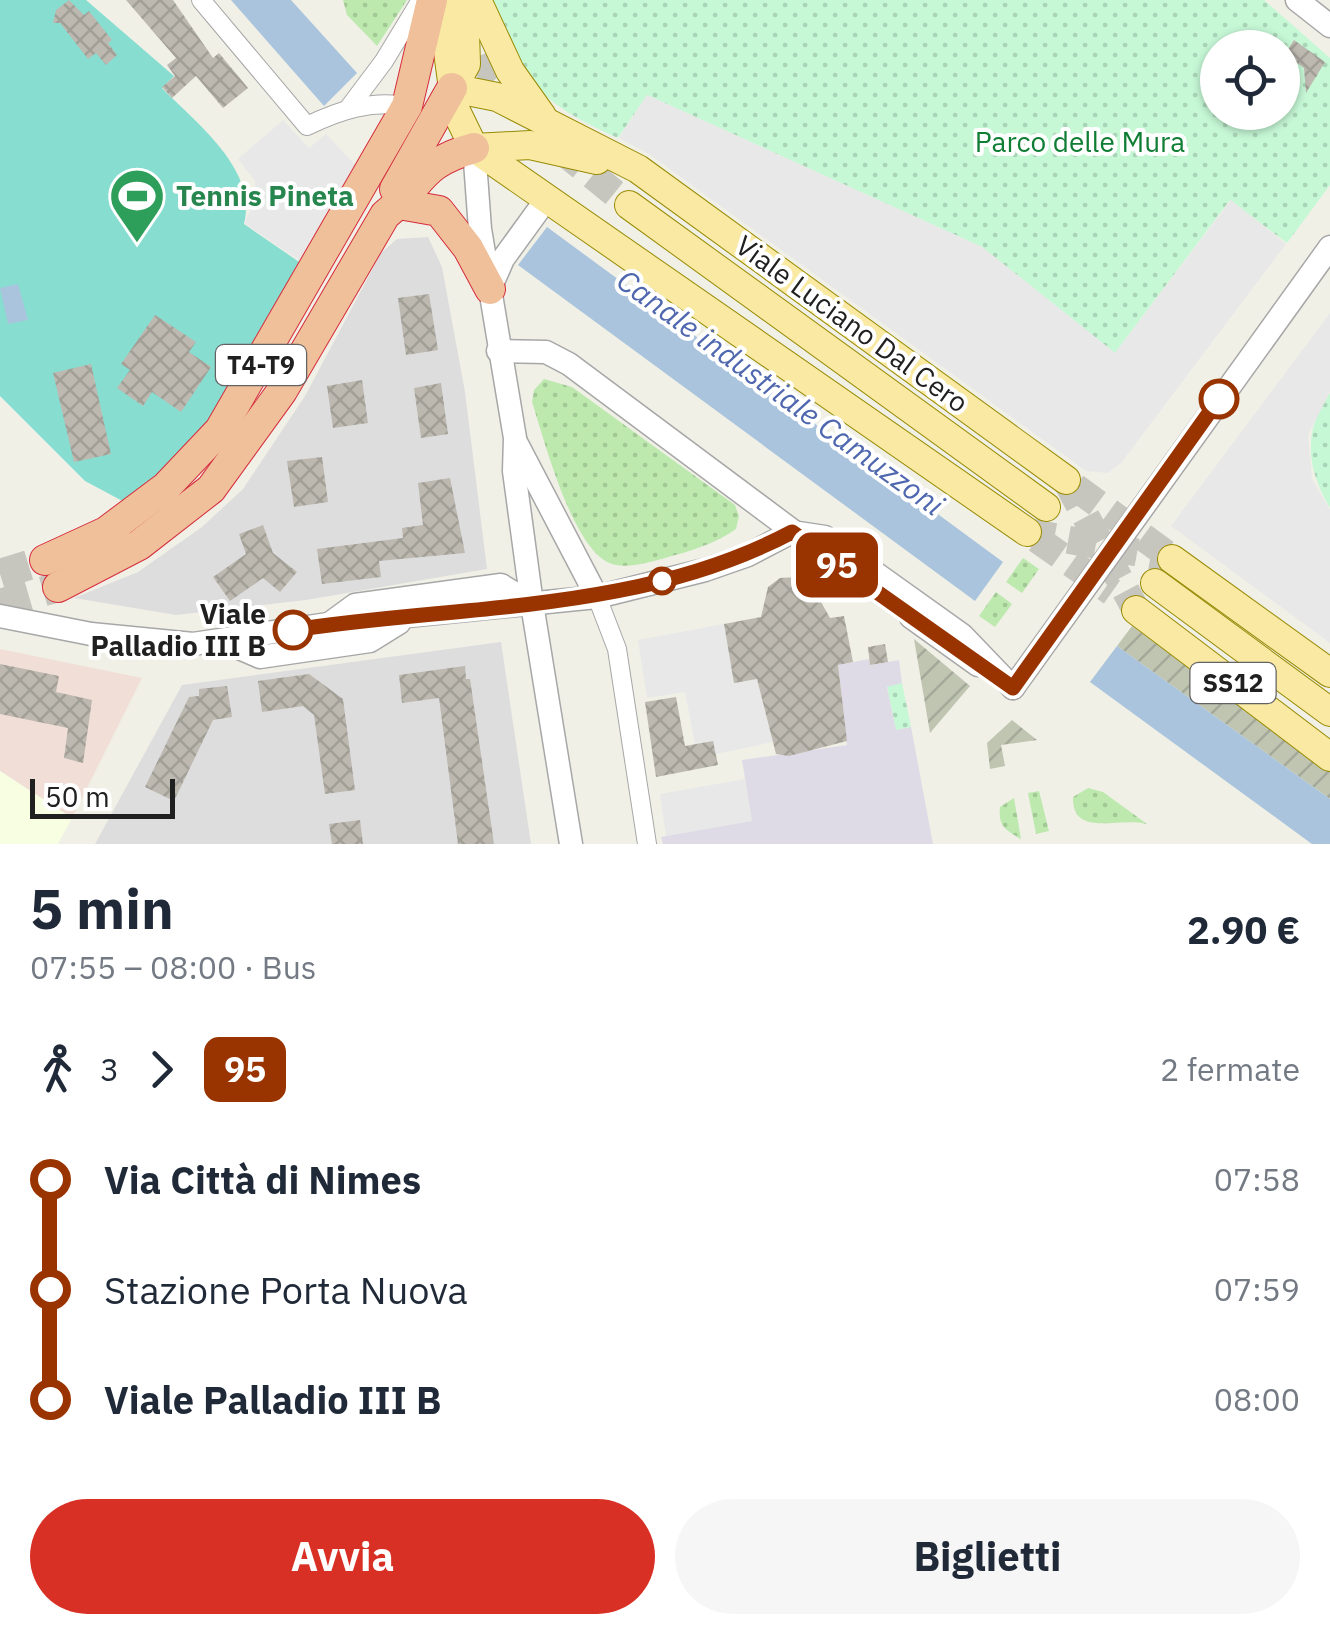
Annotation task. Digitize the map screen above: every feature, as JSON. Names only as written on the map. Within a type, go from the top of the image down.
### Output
[{"type":"highway","name":"T4-T9","points":[[432,0],[407,106],[220,430],[166,487],[52,574],[139,546],[210,489],[282,391],[392,209],[421,172],[444,156],[474,148]]},
{"type":"highway","name":"T4-T9","points":[[392,209],[415,146],[439,117],[452,88]]},
{"type":"highway","points":[[407,106],[452,88]]},
{"type":"highway","points":[[392,209],[438,210],[468,248],[490,289]]},
{"type":"main road","points":[[441,0],[456,110],[474,148],[1027,532]]},
{"type":"main road","points":[[452,88],[466,64],[464,0]]},
{"type":"main road","name":"Viale Luciano Dal Cero","points":[[477,0],[510,71],[550,124]]},
{"type":"main road","name":"Viale Luciano Dal Cero","points":[[452,88],[497,97],[638,169],[1066,480]]},
{"type":"main road","name":"Viale Luciano Dal Cero","points":[[474,148],[530,145],[638,169]]},
{"type":"main road","name":"Viale Luciano Dal Cero","points":[[629,205],[1046,507]]},
{"type":"main road","name":"SS12","points":[[1172,559],[1330,673]]},
{"type":"main road","points":[[1154,584],[1330,712]]},
{"type":"main road","name":"SS12","points":[[1136,610],[1330,756]]},
{"type":"street","points":[[201,0],[308,126],[348,108],[386,103],[407,106]]},
{"type":"street","points":[[348,108],[384,61],[421,0]]},
{"type":"street","points":[[1297,0],[1330,26]]},
{"type":"street","points":[[474,148],[498,351],[515,438],[514,471],[532,604],[571,844]]},
{"type":"street","points":[[490,289],[503,259],[548,197]]},
{"type":"street","points":[[1013,688],[1330,247]]},
{"type":"street","points":[[498,351],[546,352],[569,364],[792,532],[1013,688]]},
{"type":"street","points":[[515,438],[597,597],[616,649],[647,844]]},
{"type":"street","points":[[0,616],[167,643],[222,641],[328,624],[405,620],[597,597],[705,570],[748,555],[792,532],[825,538],[836,545],[962,635],[1013,688]]},
{"type":"street","points":[[328,624],[354,605],[500,585],[532,604]]},
{"type":"street","points":[[222,641],[260,658],[370,641],[405,620]]},
{"type":"shaded area","name":"Tennis Pineta","points":[[0,0],[86,0],[174,76],[162,88],[207,132],[233,166],[246,204],[244,224],[305,266],[206,434],[130,505],[85,481],[0,396]]},
{"type":"shaded area","points":[[231,0],[291,0],[357,73],[324,106]]},
{"type":"shaded area","points":[[647,95],[982,247],[1115,353],[1231,200],[1286,244],[1121,463],[1108,473],[1086,471],[649,154],[619,138]]},
{"type":"shaded area","points":[[283,120],[309,148],[326,134],[359,169],[306,265],[244,223],[256,201],[255,181],[238,159]]},
{"type":"shaded area","points":[[547,227],[1003,562],[975,601],[518,265]]},
{"type":"shaded area","points":[[428,237],[442,267],[465,392],[487,569],[306,600],[176,615],[74,598],[138,572],[202,527],[243,489],[305,396],[381,253],[397,239]]},
{"type":"shaded area","points":[[18,284],[28,320],[8,324],[0,288]]},
{"type":"shaded area","points":[[1330,313],[1330,392],[1308,435],[1312,479],[1330,510],[1330,643],[1171,526]]},
{"type":"shaded area","points":[[724,624],[734,682],[757,679],[773,742],[716,754],[695,744],[685,692],[647,698],[638,640]]},
{"type":"shaded area","points":[[1132,626],[1330,772],[1330,799],[1117,646]]},
{"type":"shaded area","points":[[914,639],[970,686],[930,733],[921,680]]},
{"type":"shaded area","points":[[501,642],[531,844],[95,844],[182,685]]},
{"type":"shaded area","points":[[1117,646],[1330,799],[1330,844],[1312,844],[1090,682]]},
{"type":"shaded area","points":[[0,649],[142,678],[72,818],[0,771]]},
{"type":"shaded area","points":[[869,659],[871,665],[899,660],[902,683],[887,687],[896,730],[911,727],[933,844],[663,844],[661,837],[752,821],[742,760],[847,745],[838,665]]},
{"type":"shaded area","points":[[1012,720],[1037,740],[1001,745],[1005,766],[990,769],[987,743]]},
{"type":"shaded area","points":[[0,771],[72,818],[58,844],[0,844]]},
{"type":"shaded area","points":[[745,779],[752,821],[666,837],[660,794]]},
{"type":"green space","points":[[343,0],[407,0],[377,46],[347,15]]},
{"type":"green space","name":"Parco delle Mura","points":[[492,0],[1264,0],[1298,30],[1200,30],[1200,130],[1300,130],[1300,32],[1330,58],[1330,185],[1287,243],[1230,200],[1115,353],[982,247],[647,95],[618,138],[550,100],[526,71]]},
{"type":"green space","points":[[544,379],[572,387],[735,505],[739,516],[736,529],[702,546],[639,564],[612,564],[598,555],[585,539],[562,492],[532,402],[534,390]]},
{"type":"green space","points":[[1330,393],[1330,508],[1316,479],[1311,451],[1315,422]]},
{"type":"green space","points":[[1023,558],[1039,569],[1022,593],[1006,582]]},
{"type":"green space","points":[[996,592],[1012,604],[995,627],[979,616]]},
{"type":"green space","points":[[902,683],[911,727],[896,730],[887,686]]},
{"type":"green space","points":[[1088,788],[1103,792],[1147,824],[1100,823],[1080,818],[1073,797]]},
{"type":"green space","points":[[1039,791],[1049,831],[1036,834],[1028,793]]},
{"type":"green space","points":[[1014,798],[1021,839],[1007,830],[1000,819],[1000,807]]},
{"type":"building","points":[[69,0],[84,15],[89,11],[112,40],[108,43],[117,55],[106,65],[96,53],[88,59],[60,23],[53,23],[56,10]]},
{"type":"building","points":[[126,0],[173,0],[213,58],[219,53],[248,88],[223,108],[196,76],[172,98],[162,87],[175,76],[167,65],[176,58]]},
{"type":"building","points":[[1300,44],[1325,62],[1306,93],[1304,68],[1300,65]]},
{"type":"building","points":[[429,294],[438,350],[406,355],[398,298]]},
{"type":"building","points":[[155,315],[196,342],[189,352],[211,367],[181,412],[152,392],[143,406],[117,388],[130,370],[121,364]]},
{"type":"building","points":[[91,364],[111,454],[74,462],[53,373]]},
{"type":"building","points":[[362,380],[368,423],[333,428],[327,386]]},
{"type":"building","points":[[441,383],[448,434],[421,438],[414,388]]},
{"type":"building","points":[[322,457],[328,502],[294,507],[287,461]]},
{"type":"building","points":[[450,478],[465,553],[379,561],[381,577],[322,584],[317,549],[403,538],[402,528],[423,525],[418,483]]},
{"type":"building","points":[[263,525],[273,553],[297,572],[280,592],[263,578],[230,601],[213,577],[246,554],[239,534]]},
{"type":"building","points":[[797,577],[812,586],[830,618],[844,616],[853,662],[838,665],[847,741],[789,756],[776,754],[757,679],[734,683],[724,624],[761,617],[768,587],[780,578]]},
{"type":"building","points":[[885,644],[888,662],[870,665],[868,647]]},
{"type":"building","points":[[0,664],[59,676],[56,692],[92,700],[83,763],[64,758],[68,728],[0,714]]},
{"type":"building","points":[[465,666],[494,844],[458,844],[439,698],[402,703],[399,675]]},
{"type":"building","points":[[309,674],[343,699],[355,790],[325,794],[314,715],[303,706],[262,712],[258,681]]},
{"type":"building","points":[[227,686],[232,717],[213,720],[174,801],[145,787],[189,697],[199,696],[199,689]]},
{"type":"building","points":[[676,697],[685,746],[713,741],[718,765],[656,777],[645,702]]},
{"type":"building","points":[[360,820],[363,844],[332,844],[329,824]]},
{"type":"tunnel","points":[[466,16],[492,76],[523,111]]},
{"type":"tunnel","points":[[560,149],[629,205]]},
{"type":"tunnel","points":[[1066,480],[1136,610]]},
{"type":"tunnel","points":[[1075,487],[1169,556]]},
{"type":"tunnel","points":[[1027,532],[1172,559]]},
{"type":"tunnel","points":[[1037,539],[1112,592]]},
{"type":"tunnel","points":[[0,574],[45,560]]},
{"type":"tunnel","points":[[0,604],[58,587]]},
{"type":"bus line","name":"95","points":[[293,630],[597,597],[705,570],[748,555],[792,532],[1013,688],[1219,399]]},
{"type":"place","name":"Tennis Pineta","points":[[137,245]]},
{"type":"place","name":"Viale Palladio III B","points":[[293,630]]},
{"type":"water label","name":"Canale industriale Camuzzoni","points":[[780,393]]}]
